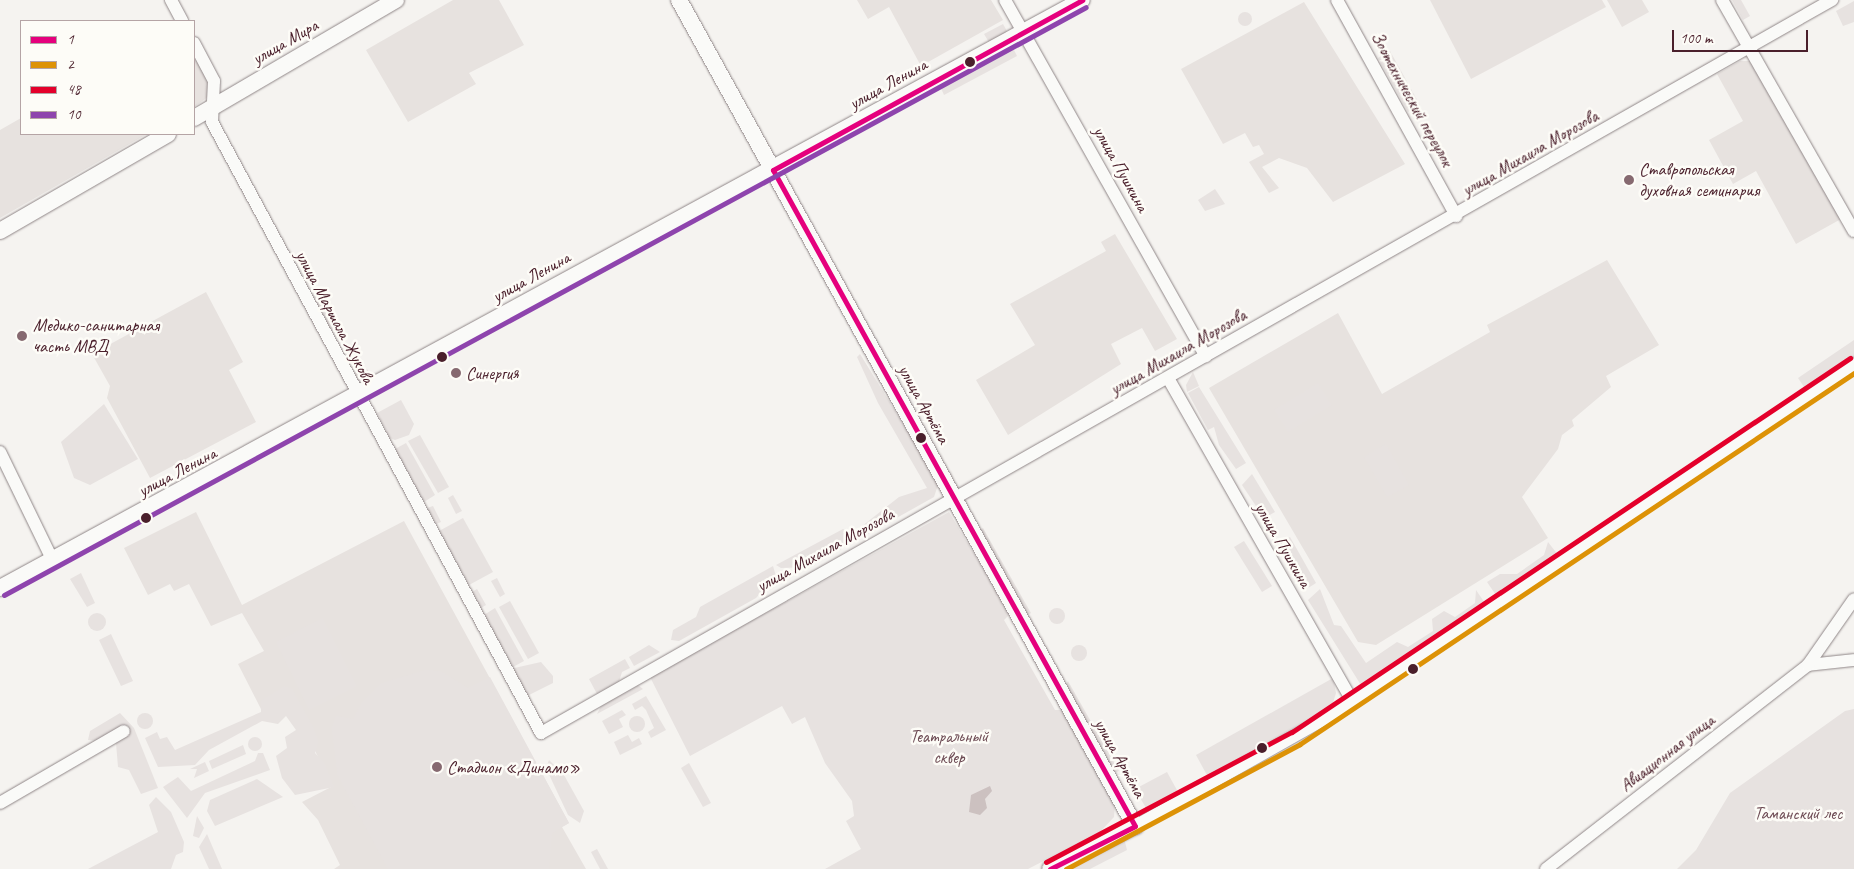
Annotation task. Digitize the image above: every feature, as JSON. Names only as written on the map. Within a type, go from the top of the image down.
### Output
[{"type":"main road","name":"улица Мира","points":[[195,117],[396,0]]},
{"type":"main road","name":"улица Артёма","points":[[679,0],[1135,826]]},
{"type":"main road","name":"улица Ленина","points":[[0,588],[1024,34],[1082,0]]},
{"type":"main road","points":[[0,231],[166,135]]},
{"type":"main road","points":[[1050,869],[1135,826]]},
{"type":"street","points":[[171,0],[181,20]]},
{"type":"street","name":"улица Пушкина","points":[[1006,0],[1206,356]]},
{"type":"street","name":"Зоотехнический переулок","points":[[1336,0],[1456,216]]},
{"type":"street","points":[[1722,0],[1854,231]]},
{"type":"street","name":"улица Михаила Морозова","points":[[541,733],[1456,216],[1832,0]]},
{"type":"street","name":"улица Маршала Жукова","points":[[195,45],[214,81],[212,122],[541,733]]},
{"type":"street","points":[[1135,826],[1284,746],[1353,702],[1854,364]]},
{"type":"street","name":"улица Пушкина","points":[[1168,378],[1353,702]]},
{"type":"street","points":[[0,452],[53,561]]},
{"type":"street","name":"Авиационная улица","points":[[1546,869],[1808,665],[1854,599]]},
{"type":"street","points":[[1808,665],[1854,660]]},
{"type":"street","points":[[0,803],[124,731]]},
{"type":"shaded area","points":[[453,0],[499,0],[524,45],[469,73],[476,84],[408,122],[366,50]]},
{"type":"shaded area","points":[[857,0],[991,0],[1003,20],[921,66],[889,7],[868,19]]},
{"type":"shaded area","points":[[1430,0],[1602,0],[1606,7],[1471,79]]},
{"type":"shaded area","points":[[1607,0],[1642,0],[1649,12],[1622,27]]},
{"type":"shaded area","points":[[1304,2],[1405,164],[1333,202],[1307,168],[1279,158],[1262,167],[1279,188],[1269,193],[1249,162],[1264,154],[1259,145],[1253,147],[1245,133],[1223,144],[1181,69]]},
{"type":"shaded area","points":[[195,56],[210,80],[208,97],[195,106]]},
{"type":"shaded area","points":[[1740,61],[1750,61],[1841,219],[1796,244],[1756,171],[1733,184],[1709,140],[1743,121],[1717,74]]},
{"type":"shaded area","points":[[20,119],[20,135],[145,135],[0,218],[0,130]]},
{"type":"shaded area","points":[[1115,234],[1177,339],[1155,351],[1142,328],[1111,344],[1121,364],[1008,435],[976,380],[1035,345],[1010,304],[1106,251],[1101,242]]},
{"type":"shaded area","points":[[1607,260],[1659,345],[1606,376],[1611,387],[1572,420],[1574,426],[1562,435],[1558,449],[1522,497],[1548,538],[1376,645],[1358,642],[1209,388],[1338,313],[1382,394],[1490,332],[1487,325]]},
{"type":"shaded area","points":[[206,292],[243,362],[229,370],[256,422],[150,478],[107,398],[110,386],[92,354]]},
{"type":"shaded area","points":[[196,512],[242,605],[404,521],[569,823],[562,827],[586,869],[334,869],[340,865],[318,820],[302,802],[333,786],[288,698],[262,711],[238,664],[264,651],[242,613],[211,626],[189,584],[174,591],[170,584],[148,595],[124,548]]},
{"type":"shaded area","points":[[990,786],[992,791],[985,799],[987,808],[980,815],[969,812],[971,795]]},
{"type":"green space","points":[[1732,0],[1741,0],[1750,16],[1743,20]]},
{"type":"green space","points":[[1854,1],[1854,22],[1843,26],[1836,11]]},
{"type":"green space","points":[[1242,12],[1248,12],[1252,19],[1248,26],[1242,26],[1238,22],[1238,16]]},
{"type":"green space","points":[[1003,24],[1008,33],[990,44],[984,34]]},
{"type":"green space","points":[[1012,46],[1017,56],[944,95],[940,86]]},
{"type":"green space","points":[[1390,51],[1420,105],[1408,112],[1378,58]]},
{"type":"green space","points":[[1215,189],[1225,204],[1205,211],[1198,200]]},
{"type":"green space","points":[[315,294],[334,323],[331,331],[312,296]]},
{"type":"green space","points":[[1854,340],[1854,359],[1806,390],[1798,378]]},
{"type":"green space","points":[[860,354],[923,456],[938,485],[934,497],[809,567],[781,568],[776,565],[843,529],[852,534],[899,497],[927,488],[878,403],[857,357]]},
{"type":"green space","points":[[359,367],[365,367],[369,374],[365,381],[359,381],[355,377],[355,371]]},
{"type":"green space","points":[[1193,372],[1199,386],[1187,392],[1186,385]]},
{"type":"green space","points":[[1318,383],[1332,405],[1288,432],[1274,410]]},
{"type":"green space","points":[[1199,387],[1246,463],[1236,469],[1219,445],[1214,427],[1208,430],[1188,393]]},
{"type":"green space","points":[[401,400],[414,424],[409,435],[395,440],[390,438],[377,413]]},
{"type":"green space","points":[[104,404],[138,459],[90,485],[74,478],[61,442]]},
{"type":"green space","points":[[420,435],[449,487],[438,493],[408,441]]},
{"type":"green space","points":[[406,443],[435,495],[424,502],[395,449]]},
{"type":"green space","points":[[1386,444],[1409,485],[1387,497],[1364,457]]},
{"type":"green space","points":[[1252,474],[1275,512],[1264,518],[1242,485]]},
{"type":"green space","points":[[453,495],[462,511],[456,514],[448,498]]},
{"type":"green space","points":[[433,506],[441,522],[436,524],[427,508]]},
{"type":"green space","name":"Театральный сквер","points":[[949,512],[1010,614],[1004,620],[1055,710],[1063,710],[1115,804],[1114,817],[1100,832],[1028,869],[825,869],[861,849],[846,821],[854,816],[852,801],[825,763],[805,717],[792,724],[782,706],[690,756],[650,677]]},
{"type":"green space","points":[[463,518],[493,572],[469,585],[439,531]]},
{"type":"green space","points":[[1271,523],[1279,533],[1273,541],[1264,525]]},
{"type":"green space","points":[[983,528],[1031,613],[1026,616],[978,531]]},
{"type":"green space","points":[[1290,537],[1316,583],[1305,590],[1277,545]]},
{"type":"green space","points":[[1244,541],[1272,586],[1262,592],[1234,547]]},
{"type":"green space","points":[[1548,542],[1562,560],[1500,601],[1487,582],[1500,574],[1517,574],[1544,555]]},
{"type":"green space","points":[[773,566],[776,576],[756,598],[679,641],[671,640],[673,630],[696,617],[700,607]]},
{"type":"green space","points":[[81,573],[95,603],[87,607],[70,579]]},
{"type":"green space","points":[[497,578],[505,594],[500,597],[491,581]]},
{"type":"green space","points":[[477,589],[486,605],[481,608],[472,592]]},
{"type":"green space","points":[[1320,589],[1334,625],[1341,626],[1366,663],[1397,642],[1408,647],[1433,631],[1432,619],[1444,611],[1455,617],[1475,603],[1476,590],[1489,609],[1364,690],[1308,600]]},
{"type":"green space","points":[[510,601],[539,653],[528,659],[499,607]]},
{"type":"green space","points":[[495,608],[524,661],[513,667],[484,615]]},
{"type":"green space","points":[[1057,608],[1063,610],[1065,616],[1063,622],[1057,624],[1051,622],[1049,616],[1051,610]]},
{"type":"green space","points":[[97,613],[103,616],[106,622],[103,628],[97,631],[91,628],[88,622],[91,616]]},
{"type":"green space","points":[[323,618],[357,686],[309,710],[276,642]]},
{"type":"green space","points":[[111,634],[133,681],[121,686],[99,640]]},
{"type":"green space","points":[[649,645],[660,652],[634,666],[629,657]]},
{"type":"green space","points":[[1079,645],[1085,647],[1087,653],[1085,659],[1079,661],[1073,659],[1071,653],[1073,647]]},
{"type":"green space","points":[[625,659],[630,668],[622,672],[619,682],[597,694],[589,679]]},
{"type":"green space","points":[[541,662],[553,676],[553,683],[527,696],[510,669]]},
{"type":"green space","name":"Стадион «Динамо»","points":[[426,670],[442,672],[468,688],[490,677],[569,823],[552,833],[549,869],[388,869],[338,776],[332,728],[336,716],[353,719],[361,704],[382,683]]},
{"type":"green space","points":[[1333,678],[1336,693],[1332,706],[1290,734],[1208,777],[1196,755]]},
{"type":"green space","points":[[1068,681],[1119,771],[1114,773],[1065,686]]},
{"type":"green space","points":[[638,685],[643,689],[597,714],[601,706]]},
{"type":"green space","points":[[285,686],[292,689],[312,725],[318,741],[315,753],[324,762],[334,787],[295,795],[282,778],[276,756],[287,748],[285,737],[296,730],[286,716],[278,724],[262,721],[209,750],[195,765],[158,767],[145,738],[157,732],[160,739],[167,737],[175,750],[261,712],[261,701]]},
{"type":"green space","points":[[646,696],[666,730],[651,738],[648,732],[654,728],[646,710],[642,706],[635,710],[632,704]]},
{"type":"green space","name":"Таманский лес","points":[[1854,709],[1854,869],[1677,869],[1696,850],[1730,793],[1845,711]]},
{"type":"green space","points":[[622,710],[626,715],[619,719],[623,727],[609,734],[602,721]]},
{"type":"green space","points":[[120,713],[134,728],[158,788],[141,794],[129,770],[118,767],[116,743],[88,740],[90,731]]},
{"type":"green space","points":[[142,713],[148,713],[153,718],[151,727],[142,729],[137,724],[137,718]]},
{"type":"green space","points":[[637,716],[645,724],[637,732],[629,724]]},
{"type":"green space","points":[[628,735],[632,742],[639,738],[642,744],[620,755],[614,742]]},
{"type":"green space","points":[[255,737],[260,739],[262,744],[260,749],[255,751],[250,749],[248,744],[250,739]]},
{"type":"green space","points":[[243,745],[246,754],[212,769],[209,761]]},
{"type":"green space","points":[[258,753],[263,753],[270,770],[205,793],[187,818],[163,787],[178,777],[191,791],[255,761]]},
{"type":"green space","points":[[549,760],[564,775],[584,811],[580,823],[568,815],[546,768]]},
{"type":"green space","points":[[205,762],[209,771],[194,778],[197,769],[190,769]]},
{"type":"green space","points":[[689,763],[711,803],[703,807],[681,768]]},
{"type":"green space","points":[[1167,772],[1178,792],[1146,808],[1135,789]]},
{"type":"green space","points":[[257,779],[283,797],[215,826],[207,811],[210,800]]},
{"type":"green space","points":[[156,797],[171,812],[184,842],[183,852],[176,855],[171,869],[88,869],[158,832],[149,805]]},
{"type":"green space","points":[[197,816],[204,828],[199,838],[193,836]]},
{"type":"green space","points":[[207,834],[222,869],[209,869],[199,847]]},
{"type":"green space","points":[[1124,838],[1127,850],[1090,869],[1066,869]]},
{"type":"green space","points":[[597,849],[608,869],[600,869],[591,852]]},
{"type":"transit line","name":"1","points":[[773,170],[1082,0]]},
{"type":"transit line","name":"10","points":[[4,595],[1086,7]]},
{"type":"transit line","name":"1","points":[[773,170],[1135,826]]},
{"type":"transit line","name":"48","points":[[1046,862],[1292,732],[1850,358]]},
{"type":"transit line","name":"2","points":[[1066,869],[1300,744],[1854,373]]},
{"type":"transit line","name":"1","points":[[1050,869],[1135,826]]},
{"type":"place","name":"Ставропольская духовная семинария","points":[[1629,180]]},
{"type":"place","name":"Медико-санитарная часть МВД","points":[[22,336]]},
{"type":"place","name":"Синергия","points":[[456,373]]},
{"type":"place","name":"Стадион «Динамо»","points":[[437,767]]}]
